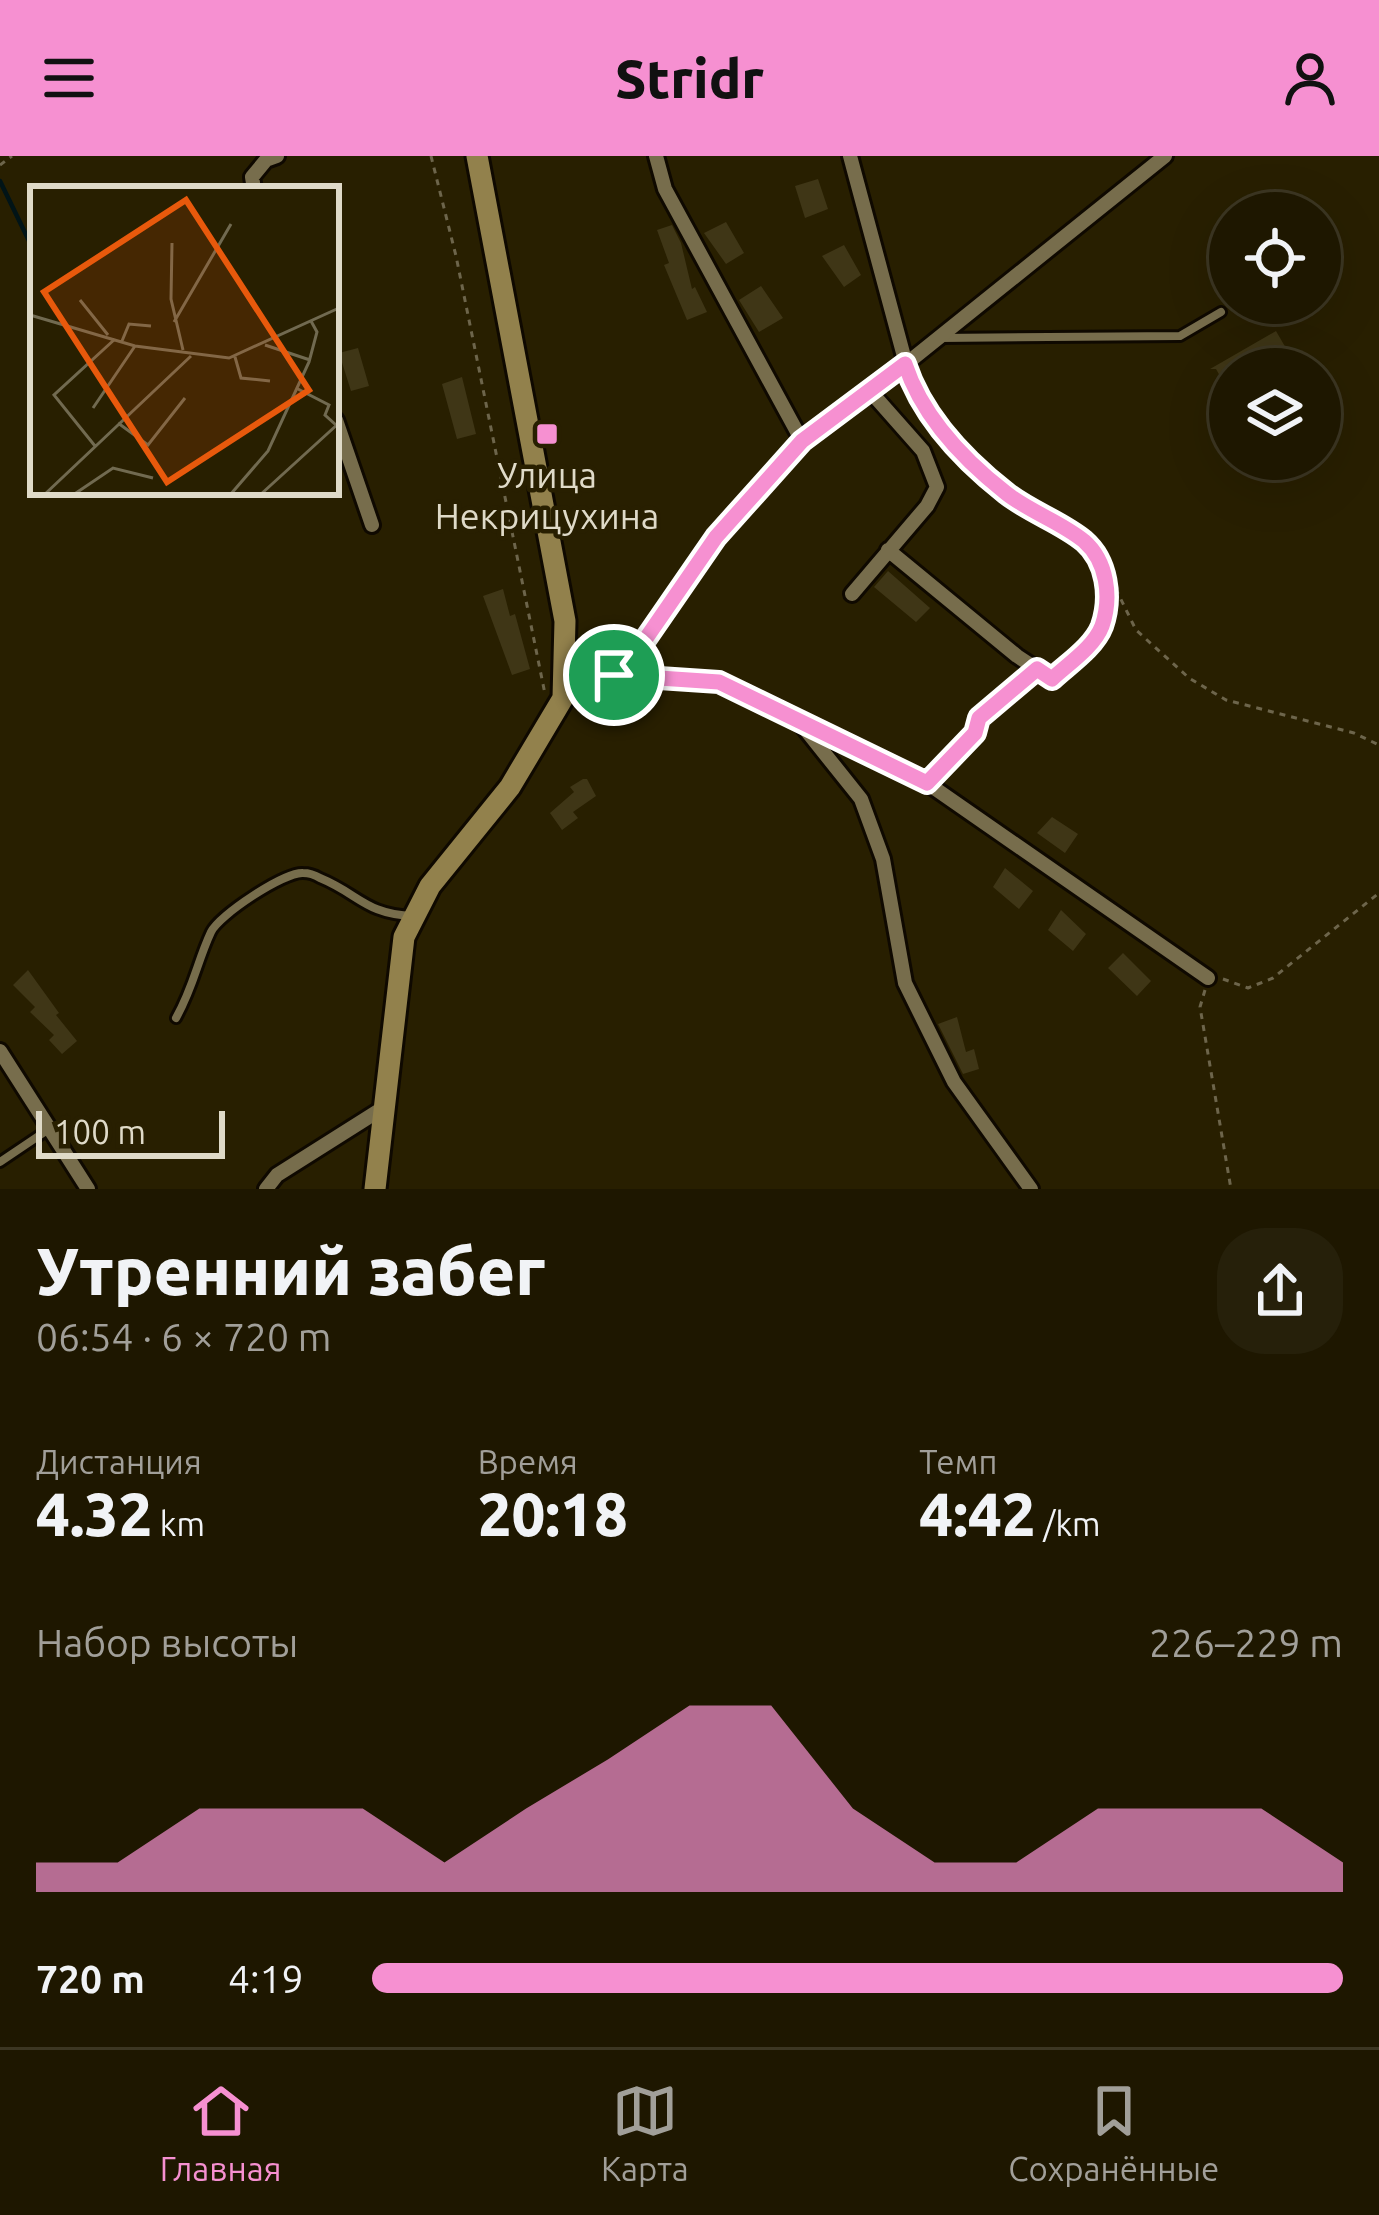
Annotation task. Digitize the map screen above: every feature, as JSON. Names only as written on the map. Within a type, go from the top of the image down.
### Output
[{"type":"street","points":[[253,186],[252,178],[266,160],[277,156]]},
{"type":"street","points":[[374,1189],[404,937],[430,886],[510,787],[563,698],[566,621],[477,156]]},
{"type":"street","points":[[656,156],[665,189],[802,441]]},
{"type":"street","points":[[850,156],[905,364]]},
{"type":"street","points":[[563,698],[614,675],[638,650],[716,537],[802,441],[1165,156]]},
{"type":"street","points":[[852,594],[927,506],[937,487],[923,451],[870,391]]},
{"type":"street","points":[[339,429],[372,525]]},
{"type":"street","points":[[888,550],[1052,679]]},
{"type":"street","points":[[614,675],[719,682],[927,783],[1208,978]]},
{"type":"street","points":[[798,721],[861,799],[883,859],[905,983],[954,1082],[1031,1189]]},
{"type":"street","points":[[0,1051],[88,1189]]},
{"type":"street","points":[[266,1189],[277,1175],[383,1108]]},
{"type":"lane","points":[[938,338],[1180,336],[1209,319]]},
{"type":"lane","points":[[176,1018],[193,988],[212,929],[223,916],[284,878],[300,872],[321,878],[376,912],[414,916]]},
{"type":"lane","points":[[0,1162],[50,1128]]},
{"type":"path","points":[[0,165],[12,156]]},
{"type":"path","points":[[430,156],[461,278],[550,722]]},
{"type":"path","points":[[905,364],[927,410],[960,453],[1009,496],[1083,540],[1102,560],[1136,630],[1189,678],[1226,700],[1379,745]]},
{"type":"path","points":[[1052,679],[1084,651],[1102,627],[1107,586],[1102,560]]},
{"type":"path","points":[[927,783],[975,733],[979,718],[1037,669]]},
{"type":"path","points":[[1231,1189],[1200,1007],[1208,978],[1248,988],[1273,978],[1379,892]]},
{"type":"building","points":[[818,179],[828,209],[805,218],[795,186]]},
{"type":"building","points":[[726,222],[744,253],[726,264],[704,233]]},
{"type":"building","points":[[672,225],[692,289],[695,287],[707,312],[687,320],[664,265],[669,263],[657,230]]},
{"type":"building","points":[[844,245],[861,275],[844,287],[822,256]]},
{"type":"building","points":[[761,286],[783,318],[759,332],[739,300]]},
{"type":"building","points":[[1276,331],[1286,348],[1246,348]]},
{"type":"building","points":[[358,348],[369,386],[351,391],[339,353]]},
{"type":"building","points":[[462,377],[476,434],[457,439],[442,384]]},
{"type":"building","points":[[888,571],[930,608],[916,622],[874,587]]},
{"type":"building","points":[[503,589],[530,669],[512,675],[483,596]]},
{"type":"building","points":[[583,779],[596,796],[573,812],[578,818],[562,830],[550,813],[574,792],[570,787]]},
{"type":"building","points":[[1052,817],[1078,834],[1065,853],[1037,833]]},
{"type":"building","points":[[1005,868],[1033,891],[1019,909],[993,887]]},
{"type":"building","points":[[1061,910],[1086,934],[1073,951],[1048,930]]},
{"type":"building","points":[[1123,953],[1151,981],[1137,996],[1108,968]]},
{"type":"building","points":[[28,970],[77,1041],[62,1054],[49,1040],[54,1035],[30,1012],[35,1007],[13,985]]},
{"type":"building","points":[[957,1017],[966,1052],[974,1049],[979,1069],[963,1074],[938,1024]]},
{"type":"waterway","points":[[0,181],[30,243]]},
{"type":"place","name":"Улица Некрицухина","points":[[547,434]]},
{"type":"route","points":[[905,364],[927,410],[960,453],[1009,496],[1083,540],[1102,560],[1107,586],[1102,627],[1084,651],[1052,679],[1037,669],[979,718],[975,733],[927,783],[719,682],[614,675],[638,650],[716,537],[802,441],[905,364]]}]
